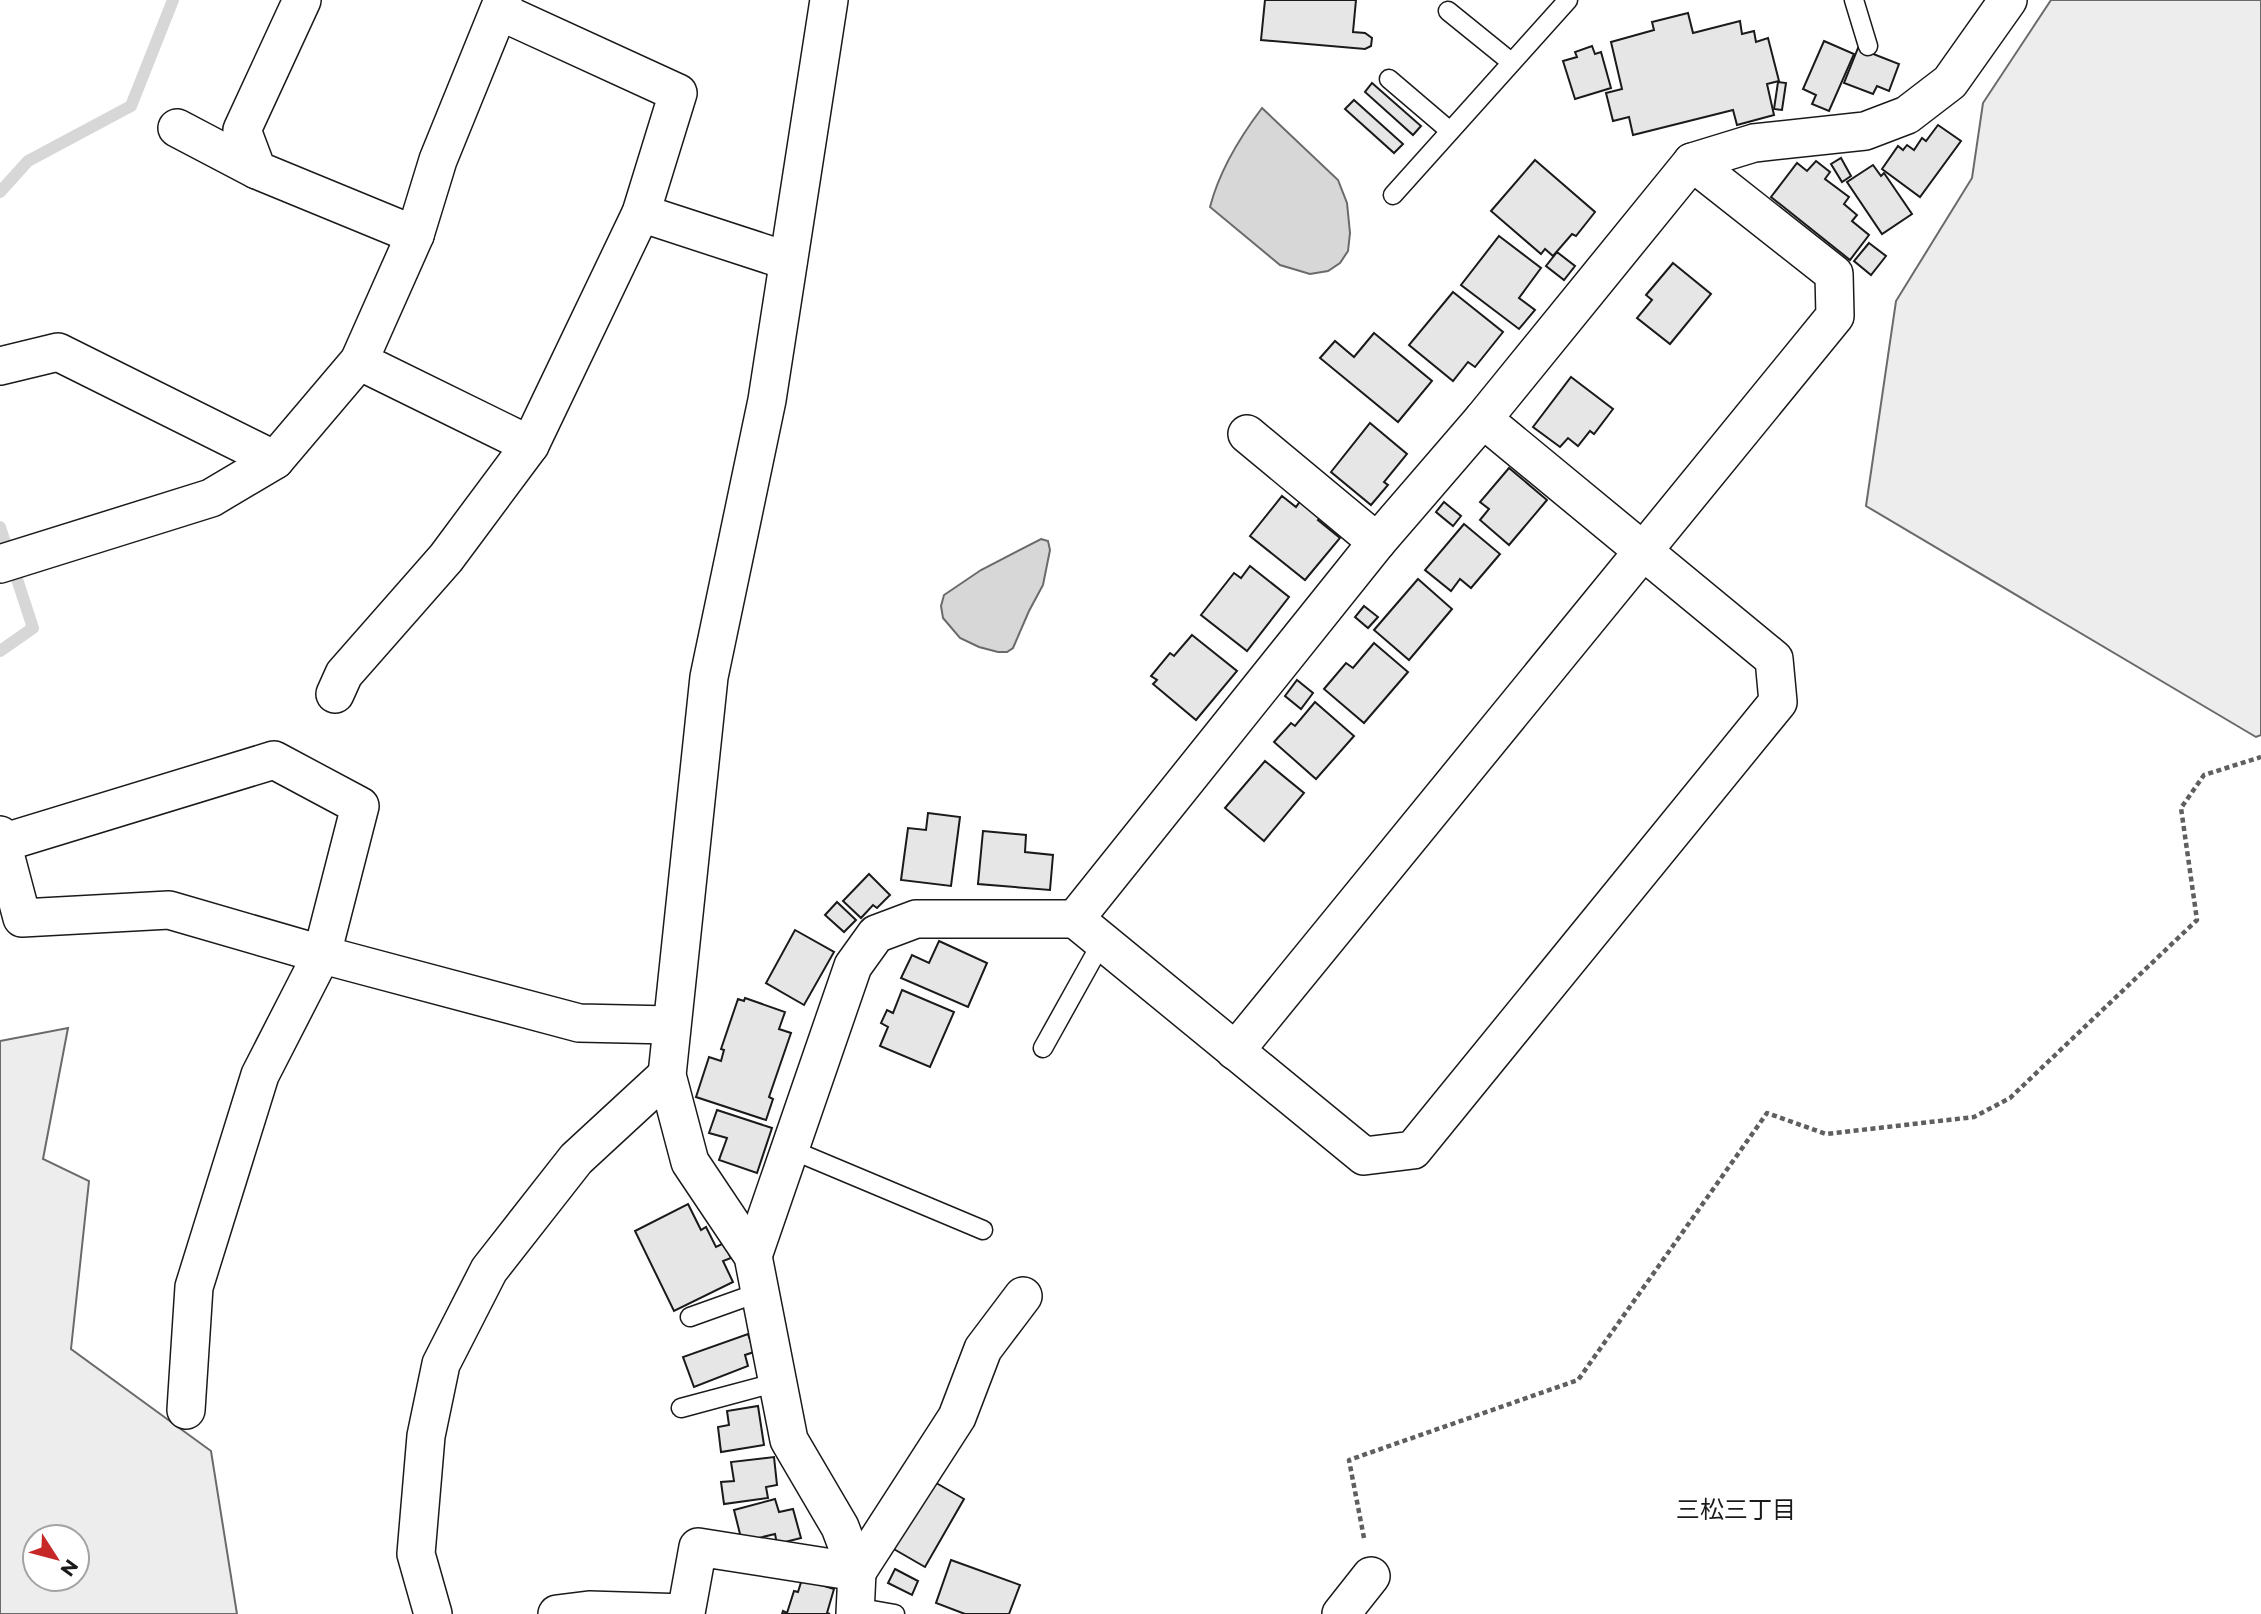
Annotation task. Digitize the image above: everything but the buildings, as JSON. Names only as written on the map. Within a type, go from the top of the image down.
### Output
[{"type":"street","points":[[257,170],[242,130],[302,0]]},
{"type":"street","points":[[829,0],[767,400],[709,677],[667,1075],[690,1162],[753,1256],[789,1440],[840,1527],[856,1598]]},
{"type":"street","points":[[1088,931],[1377,542],[1483,419],[1692,162],[1754,143],[1865,131],[1907,116],[1950,82],[2008,0]]},
{"type":"street","points":[[0,564],[211,498],[275,460],[359,361],[415,235],[438,160],[501,5],[678,93],[642,213],[530,444],[446,558],[344,674],[335,694]]},
{"type":"street","points":[[177,128],[257,170],[415,235]]},
{"type":"street","points":[[1235,1051],[1835,316],[1834,274],[1692,162]]},
{"type":"street","points":[[642,213],[788,261]]},
{"type":"street","points":[[0,366],[58,352],[275,460]]},
{"type":"street","points":[[359,361],[530,444]]},
{"type":"street","points":[[753,1256],[853,966],[876,934],[916,919],[1088,931],[1364,1156],[1413,1150],[1778,702],[1774,659],[1483,419]]},
{"type":"street","points":[[1247,434],[1377,542]]},
{"type":"street","points":[[186,1410],[194,1287],[260,1075],[322,954],[360,806],[274,760],[1,839],[22,918],[169,910],[322,954],[579,1023],[671,1025]]},
{"type":"street","points":[[433,1614],[416,1554],[426,1436],[442,1364],[489,1270],[576,1159],[667,1075]]},
{"type":"street","points":[[856,1598],[957,1417],[983,1349],[1023,1296]]},
{"type":"street","points":[[558,1614],[589,1611],[686,1614],[698,1547],[856,1598]]},
{"type":"street","points":[[1340,1614],[1371,1576]]},
{"type":"lane","points":[[1393,195],[1568,0]]},
{"type":"lane","points":[[1854,0],[1868,46]]},
{"type":"lane","points":[[1448,11],[1511,62]]},
{"type":"lane","points":[[1389,79],[1450,131]]},
{"type":"lane","points":[[1044,1048],[1088,931]]},
{"type":"lane","points":[[790,1149],[983,1230]]},
{"type":"lane","points":[[690,1317],[760,1292]]},
{"type":"lane","points":[[681,1408],[778,1382]]},
{"type":"lane","points":[[856,1598],[895,1614]]},
{"type":"path","points":[[1371,1576],[1349,1460],[1578,1380],[1767,1113],[1826,1135],[1974,1117],[2010,1098],[2197,919],[2181,808],[2204,775],[2261,757]]},
{"type":"shaded area","points":[[2051,0],[2261,0],[2261,735],[2256,737],[1866,506],[1896,301],[1972,178],[1983,103]]},
{"type":"shaded area","points":[[1262,108],[1338,180],[1347,203],[1350,233],[1348,251],[1340,263],[1328,271],[1310,274],[1280,265],[1210,207],[1231,155]]},
{"type":"shaded area","points":[[1041,539],[1048,541],[1050,550],[1043,585],[1013,648],[1007,652],[998,652],[960,638],[943,618],[941,606],[944,595],[981,570]]},
{"type":"shaded area","points":[[68,1028],[43,1159],[89,1181],[71,1349],[211,1451],[237,1614],[0,1614],[0,1041]]},
{"type":"waterway","points":[[0,192],[28,161],[131,106],[173,0]]},
{"type":"waterway","points":[[0,527],[33,628],[0,651]]},
{"type":"district","name":"三松三丁目","points":[[1736,1510]]}]
